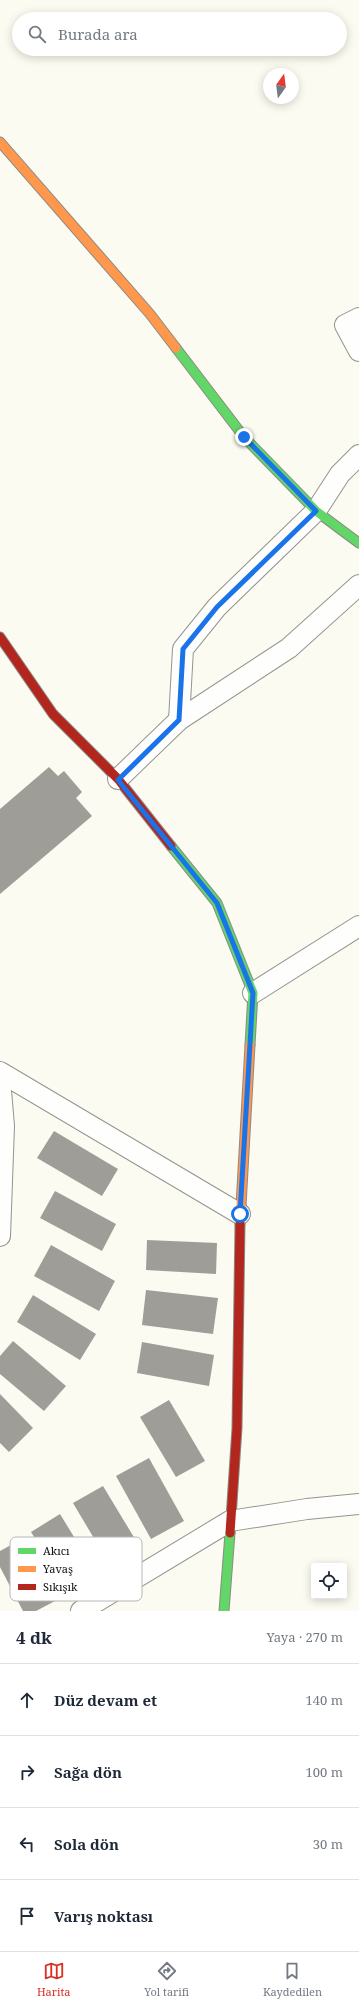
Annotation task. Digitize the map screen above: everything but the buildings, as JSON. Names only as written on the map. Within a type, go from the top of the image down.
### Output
[{"type":"street","points":[[0,142],[150,314],[244,437],[316,511],[359,543]]},
{"type":"street","points":[[359,318],[345,325],[359,351]]},
{"type":"street","points":[[179,720],[183,649],[217,607],[316,511],[340,474],[359,455]]},
{"type":"street","points":[[118,780],[179,720],[289,648],[359,585]]},
{"type":"street","points":[[0,637],[53,714],[118,780],[217,903],[253,993],[240,1214],[237,1428],[224,1611]]},
{"type":"street","points":[[253,993],[359,927]]},
{"type":"street","points":[[0,1072],[240,1214]]},
{"type":"street","points":[[0,1079],[4,1126],[0,1236]]},
{"type":"street","points":[[142,1574],[230,1521],[307,1509],[359,1504]]},
{"type":"street","points":[[81,1611],[98,1601]]},
{"type":"traffic: fast","points":[[176,348],[244,437],[316,511],[359,543]]},
{"type":"traffic: fast","points":[[171,846],[217,903],[253,993],[250,1045]]},
{"type":"traffic: fast","points":[[224,1611],[230,1533]]},
{"type":"traffic: slow","points":[[0,142],[150,314],[176,348]]},
{"type":"traffic: slow","points":[[240,1224],[250,1045]]},
{"type":"traffic: jam","points":[[0,637],[53,714],[118,779],[171,846]]},
{"type":"traffic: jam","points":[[230,1533],[237,1428],[240,1224]]},
{"type":"route","points":[[240,1214],[253,993],[217,903],[118,780],[179,720],[183,649],[217,607],[316,511],[244,437]]}]
